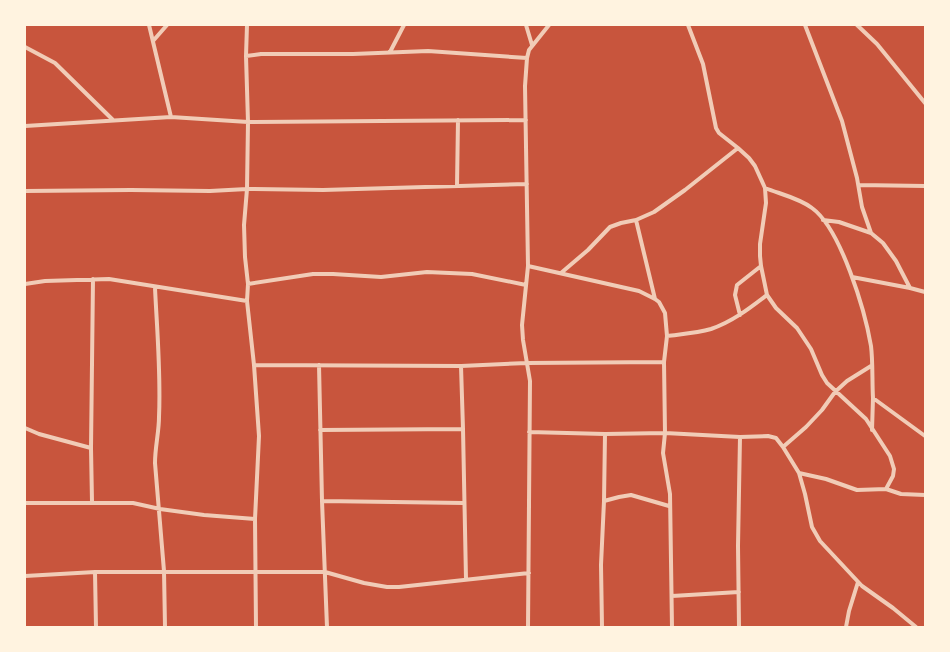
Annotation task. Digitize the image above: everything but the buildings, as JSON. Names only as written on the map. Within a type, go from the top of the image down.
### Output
[{"type":"street","points":[[149,25],[171,117]]},
{"type":"street","points":[[153,41],[167,25]]},
{"type":"street","points":[[248,25],[246,56],[248,122],[247,189],[244,225],[248,284],[247,301],[254,365],[259,436],[255,519],[256,627]]},
{"type":"street","points":[[390,52],[404,25]]},
{"type":"street","points":[[526,25],[532,45]]},
{"type":"street","points":[[528,627],[530,381],[522,325],[528,266],[525,86],[527,58],[532,45],[549,25]]},
{"type":"street","points":[[688,25],[703,64],[718,133],[738,148],[755,166],[765,188],[766,203],[760,244],[761,266],[768,295],[776,308],[797,328],[811,349],[822,375],[835,392],[862,415],[892,460],[894,469],[893,476],[886,489]]},
{"type":"street","points":[[805,25],[842,121],[859,186],[862,206],[871,233]]},
{"type":"street","points":[[857,25],[877,44],[925,103]]},
{"type":"street","points":[[25,47],[55,63],[113,120]]},
{"type":"street","points":[[246,56],[261,54],[428,51],[527,58]]},
{"type":"street","points":[[25,126],[171,117],[248,122],[526,120]]},
{"type":"street","points":[[457,186],[458,120]]},
{"type":"street","points":[[561,273],[588,250],[610,227],[636,220],[654,212],[738,148]]},
{"type":"street","points":[[25,191],[210,191],[247,189],[323,190],[527,184]]},
{"type":"street","points":[[859,186],[925,186]]},
{"type":"street","points":[[765,188],[807,204],[817,212],[824,220],[834,238],[852,277],[866,323],[871,348],[873,398],[872,430]]},
{"type":"street","points":[[636,220],[655,299]]},
{"type":"street","points":[[824,220],[839,222],[871,233],[883,243],[896,261],[910,288]]},
{"type":"street","points":[[528,266],[639,291],[659,302],[665,313],[667,336],[664,362],[665,433],[663,454],[669,483],[672,627]]},
{"type":"street","points":[[740,315],[735,295],[737,285],[761,266]]},
{"type":"street","points":[[248,284],[313,274],[381,277],[427,272],[472,274],[526,284]]},
{"type":"street","points":[[852,277],[925,292]]},
{"type":"street","points":[[92,502],[91,448],[93,279]]},
{"type":"street","points":[[25,284],[45,281],[109,279],[155,288],[247,301]]},
{"type":"street","points":[[155,288],[160,400],[155,446],[155,463],[164,572],[165,627]]},
{"type":"street","points":[[667,336],[709,330],[722,325],[740,315],[768,295]]},
{"type":"street","points":[[254,365],[319,364],[462,366],[527,363],[664,362]]},
{"type":"street","points":[[319,364],[327,627]]},
{"type":"street","points":[[462,366],[466,580]]},
{"type":"street","points":[[783,447],[806,427],[822,410],[835,392],[848,381],[872,366]]},
{"type":"street","points":[[873,398],[925,436]]},
{"type":"street","points":[[25,428],[39,434],[91,448]]},
{"type":"street","points":[[320,430],[463,429]]},
{"type":"street","points":[[529,432],[605,434],[665,433],[740,437],[773,436],[783,447],[799,473],[815,534],[858,582],[916,627]]},
{"type":"street","points":[[602,627],[601,565],[605,434]]},
{"type":"street","points":[[739,627],[738,546],[740,437]]},
{"type":"street","points":[[799,473],[826,479],[857,490],[886,489],[902,494],[925,495]]},
{"type":"street","points":[[604,501],[631,495],[669,506]]},
{"type":"street","points":[[322,501],[464,503]]},
{"type":"street","points":[[25,503],[133,503],[160,509],[204,515],[255,519]]},
{"type":"street","points":[[25,576],[95,572],[325,572],[364,583],[386,587],[399,587],[529,572]]},
{"type":"street","points":[[95,572],[96,627]]},
{"type":"street","points":[[846,627],[858,582]]},
{"type":"street","points":[[672,596],[739,592]]}]
